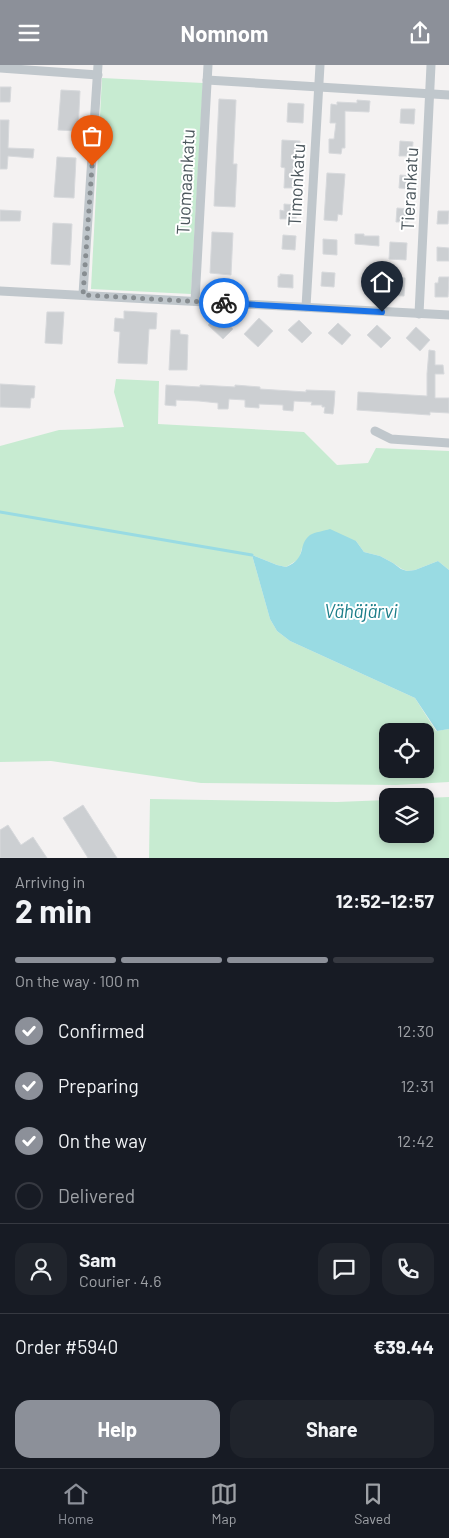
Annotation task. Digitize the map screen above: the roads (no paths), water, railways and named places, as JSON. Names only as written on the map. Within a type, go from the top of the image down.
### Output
[{"type":"street","name":"Tuomaankatu","points":[[195,301],[208,65]]},
{"type":"street","name":"Timonkatu","points":[[306,307],[320,65]]},
{"type":"street","name":"Tierankatu","points":[[419,314],[431,65]]},
{"type":"street","points":[[0,68],[98,70],[83,295]]},
{"type":"street","points":[[207,80],[449,95]]},
{"type":"street","points":[[0,291],[449,315]]},
{"type":"street","points":[[375,431],[391,439],[449,443]]},
{"type":"water","name":"Vähäjärvi","points":[[330,529],[356,541],[364,552],[380,556],[407,571],[415,570],[438,561],[449,570],[449,729],[437,731],[434,723],[432,723],[415,698],[290,641],[277,631],[270,619],[252,555],[286,567],[300,556],[306,539],[317,532]]},
{"type":"waterway","points":[[0,512],[252,555]]}]
